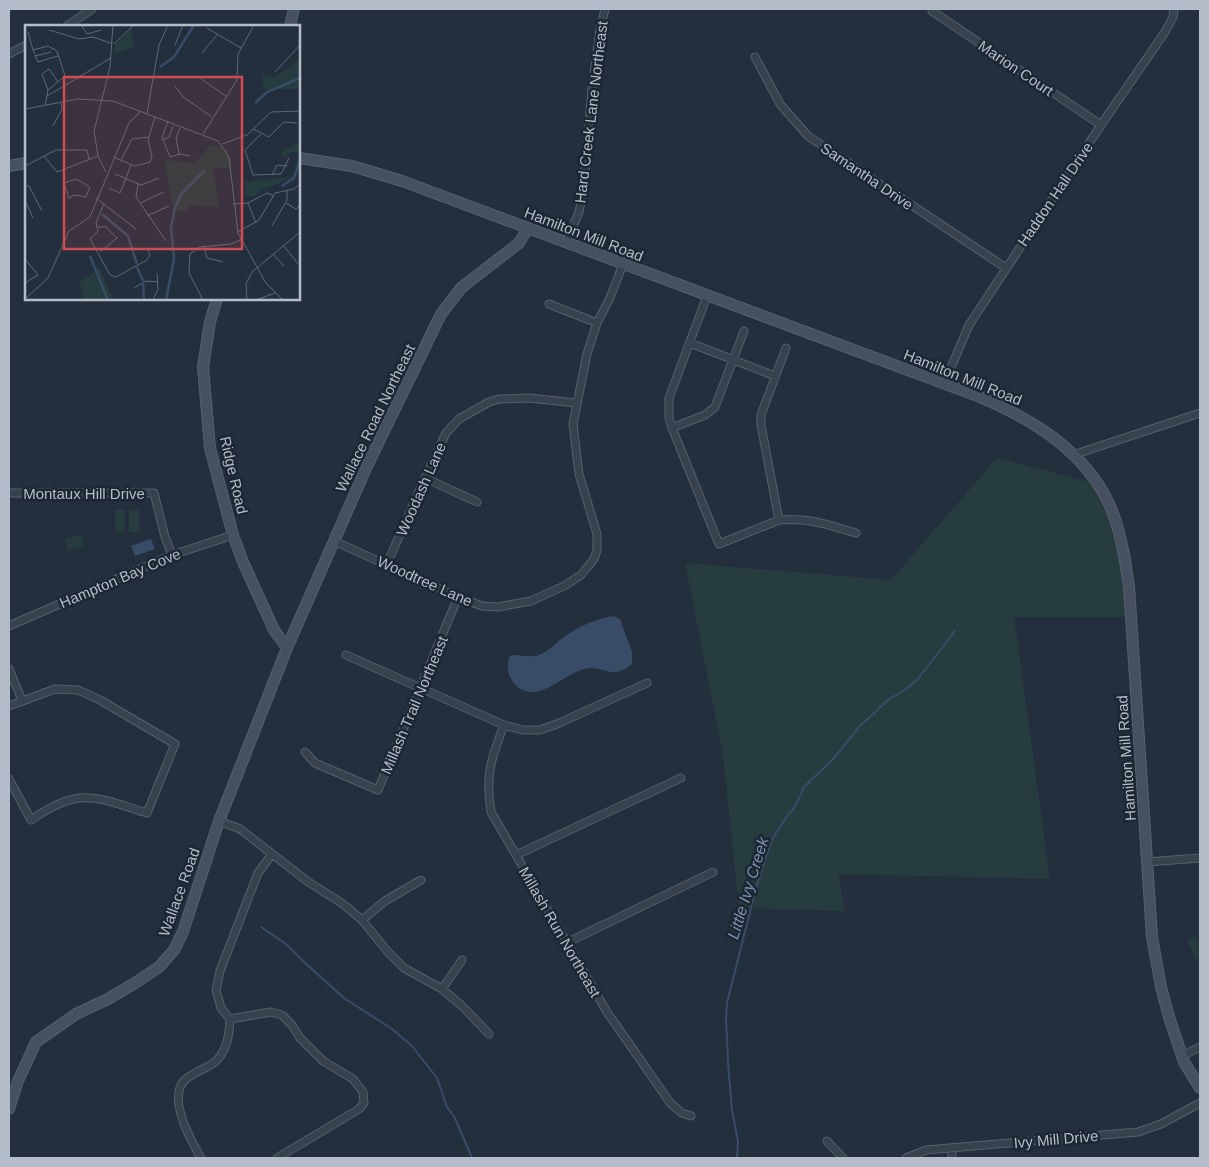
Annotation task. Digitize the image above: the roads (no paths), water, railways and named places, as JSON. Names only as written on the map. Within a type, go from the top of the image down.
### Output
[{"type":"main road","points":[[290,25],[294,9]]},
{"type":"main road","name":"Hamilton Mill Road","points":[[300,158],[352,166],[393,178],[944,384],[1013,412],[1044,430],[1073,455],[1091,475],[1104,494],[1114,517],[1123,550],[1129,586],[1152,937],[1169,1018],[1182,1056],[1200,1088]]},
{"type":"main road","points":[[9,166],[25,162]]},
{"type":"main road","name":"Wallace Road Northeast","points":[[287,648],[367,466],[441,314],[461,288],[519,243],[528,228]]},
{"type":"main road","name":"Ridge Road","points":[[217,300],[210,322],[203,367],[210,448],[233,535],[260,602],[274,630],[287,648]]},
{"type":"main road","name":"Wallace Road","points":[[9,1110],[18,1081],[36,1042],[76,1014],[135,984],[159,967],[174,950],[183,932],[219,821],[287,648]]},
{"type":"street","points":[[68,25],[92,9]]},
{"type":"street","name":"Hard Creek Lane Northeast","points":[[566,243],[583,194],[592,89],[600,30],[605,9]]},
{"type":"street","name":"Haddon Hall Drive","points":[[944,384],[968,325],[1101,125],[1166,32],[1173,18],[1174,9]]},
{"type":"street","name":"Marion Court","points":[[932,11],[1101,125]]},
{"type":"street","points":[[9,54],[25,46]]},
{"type":"street","name":"Samantha Drive","points":[[755,57],[780,104],[808,136],[1006,268]]},
{"type":"street","name":"Woodtree Lane","points":[[334,541],[482,606],[497,607],[531,601],[564,586],[582,575],[594,559],[597,534],[576,458],[573,424],[587,354],[623,264]]},
{"type":"street","points":[[707,296],[669,398],[669,418],[719,544],[779,520],[811,520],[856,533]]},
{"type":"street","points":[[549,304],[598,323]]},
{"type":"street","points":[[672,428],[715,407],[744,331]]},
{"type":"street","points":[[690,343],[775,376]]},
{"type":"street","points":[[779,520],[761,425],[764,405],[786,348]]},
{"type":"street","name":"Woodash Lane","points":[[387,564],[446,434],[459,420],[489,402],[511,398],[576,403]]},
{"type":"street","points":[[1073,455],[1200,412]]},
{"type":"street","points":[[425,478],[477,502]]},
{"type":"street","name":"Montaux Hill Drive","points":[[9,493],[154,493],[165,537],[172,555]]},
{"type":"street","name":"Hampton Bay Cove","points":[[9,626],[172,555],[233,535]]},
{"type":"street","name":"Millash Trail Northeast","points":[[305,752],[315,763],[378,790],[458,597]]},
{"type":"street","points":[[346,656],[504,725],[523,730],[540,730],[558,724],[647,683]]},
{"type":"street","points":[[9,669],[22,700]]},
{"type":"street","points":[[9,706],[55,689],[78,690],[100,700],[175,744],[147,813],[96,798],[70,798],[49,807],[31,820],[9,779]]},
{"type":"street","name":"Millash Run Northeast","points":[[504,725],[492,755],[488,773],[491,812],[606,1012],[671,1104],[682,1113],[691,1116]]},
{"type":"street","points":[[516,855],[681,778]]},
{"type":"street","points":[[219,821],[240,830],[307,882],[343,904],[362,920],[388,952],[404,968],[442,989],[462,1006],[489,1034]]},
{"type":"street","points":[[201,1158],[180,1114],[179,1096],[183,1083],[195,1073],[218,1060],[228,1043],[230,1019],[221,1008],[216,990],[220,971],[258,873],[272,854]]},
{"type":"street","points":[[1147,862],[1200,858]]},
{"type":"street","points":[[566,942],[712,872]]},
{"type":"street","points":[[362,920],[386,901],[421,880]]},
{"type":"street","points":[[442,989],[462,960]]},
{"type":"street","points":[[230,1019],[271,1012],[282,1016],[292,1025],[300,1038],[323,1061],[353,1079],[364,1092],[364,1104],[359,1109],[277,1158]]},
{"type":"street","points":[[1182,1056],[1200,1047]]},
{"type":"street","name":"Ivy Mill Drive","points":[[906,1158],[926,1150],[1138,1132],[1161,1124],[1200,1103]]},
{"type":"street","points":[[827,1141],[843,1158]]},
{"type":"street","points":[[952,1148],[952,1158]]},
{"type":"water","points":[[151,539],[155,549],[135,556],[131,546]]},
{"type":"water","points":[[614,616],[620,619],[632,652],[632,664],[625,669],[613,672],[591,668],[584,669],[540,691],[531,692],[522,690],[512,680],[508,667],[509,657],[512,655],[539,655],[581,626]]},
{"type":"waterway","name":"Little Ivy Creek","points":[[737,1158],[738,1141],[732,1111],[728,1062],[727,1003],[756,888],[772,839],[795,807],[804,787],[833,759],[859,727],[888,700],[917,680],[955,631]]},
{"type":"waterway","points":[[261,927],[286,944],[344,998],[392,1029],[412,1046],[437,1078],[447,1107],[455,1118],[472,1158]]}]
